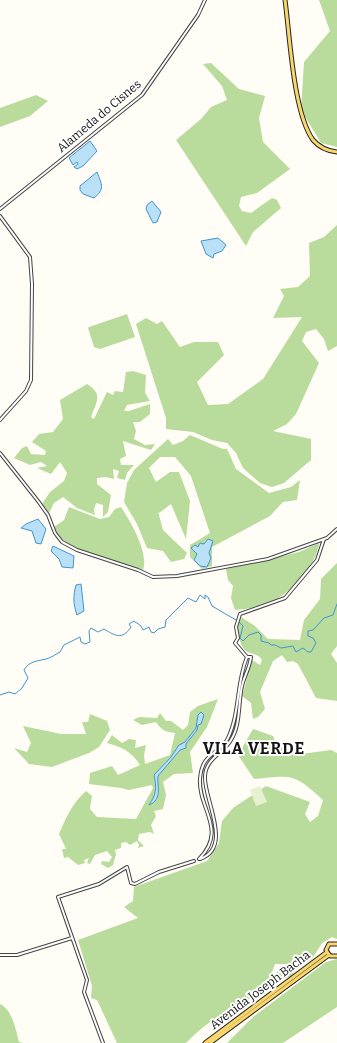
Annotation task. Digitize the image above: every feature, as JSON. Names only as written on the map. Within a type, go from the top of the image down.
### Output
[{"type":"main road","points":[[285,0],[300,110],[307,130],[317,144],[328,150],[337,152]]},
{"type":"main road","name":"Avenida Joseph Bacha","points":[[337,944],[329,944],[326,948],[328,954],[333,957],[337,956]]},
{"type":"main road","name":"Avenida Joseph Bacha","points":[[205,1043],[328,954]]},
{"type":"main road","name":"Avenida Joseph Bacha","points":[[210,1043],[328,954]]},
{"type":"street","name":"Alameda do Cisnes","points":[[0,209],[142,95],[198,15],[205,0]]},
{"type":"street","points":[[0,216],[29,252],[32,264],[31,380],[26,391],[0,420]]},
{"type":"street","points":[[0,453],[5,457],[45,510],[58,538],[65,544],[77,550],[158,578],[224,569],[268,560],[324,539],[337,529]]},
{"type":"street","points":[[247,657],[241,672],[234,721],[229,736],[224,744],[208,757],[201,773],[200,786],[210,818],[212,832],[206,850],[199,859],[208,854],[215,838],[216,822],[205,790],[205,774],[210,761],[231,741],[236,728],[242,687],[251,658],[247,657],[235,643],[238,638],[236,627],[240,614],[285,598],[317,560],[324,539]]},
{"type":"street","points":[[103,1043],[87,1000],[85,986],[87,980],[58,897],[99,884],[127,867],[131,883],[135,884],[160,872],[194,862]]},
{"type":"street","points":[[0,955],[17,955],[72,938]]},
{"type":"green space","points":[[319,0],[337,0],[337,147],[321,143],[301,110],[304,62],[330,31]]},
{"type":"green space","points":[[211,63],[239,89],[265,96],[259,118],[263,142],[290,169],[257,193],[241,197],[239,206],[242,211],[251,213],[272,198],[277,200],[281,208],[253,232],[246,246],[176,140],[201,119],[211,107],[227,100],[222,86],[203,64]]},
{"type":"green space","points":[[36,95],[48,101],[30,116],[0,127],[0,108]]},
{"type":"green space","points":[[337,225],[337,346],[328,351],[324,339],[316,329],[306,332],[302,341],[319,363],[296,414],[287,424],[273,431],[311,439],[311,460],[284,483],[272,487],[260,483],[243,468],[236,453],[227,443],[212,440],[193,432],[166,429],[166,418],[136,324],[146,318],[157,324],[162,321],[180,347],[194,342],[218,342],[224,355],[197,382],[208,405],[228,404],[263,379],[302,317],[273,318],[284,296],[280,289],[298,287],[310,276],[309,243],[324,237]]},
{"type":"green space","points":[[127,314],[135,337],[100,349],[94,347],[88,328],[89,327]]},
{"type":"green space","points":[[133,371],[146,375],[145,393],[150,401],[127,405],[124,411],[129,411],[150,404],[150,414],[140,422],[133,422],[136,431],[134,439],[145,445],[155,444],[151,450],[123,441],[126,456],[120,459],[121,465],[134,465],[127,473],[125,480],[117,478],[119,471],[113,469],[114,479],[105,477],[97,478],[97,484],[111,495],[108,512],[103,517],[103,505],[96,503],[94,510],[95,515],[77,508],[63,497],[54,503],[49,513],[42,504],[50,492],[64,481],[67,473],[60,462],[51,474],[37,468],[47,466],[41,462],[30,465],[14,458],[22,448],[27,446],[31,454],[45,455],[46,451],[32,442],[39,434],[53,432],[63,419],[60,400],[87,384],[95,391],[97,395],[97,402],[91,417],[94,419],[107,392],[113,395],[115,391],[123,392],[126,372]]},
{"type":"green space","points":[[190,435],[223,449],[227,449],[236,469],[269,493],[291,487],[300,480],[297,500],[283,502],[270,516],[212,547],[212,566],[202,569],[190,557],[190,545],[210,533],[191,476],[175,457],[160,457],[149,468],[156,482],[170,472],[179,472],[190,501],[186,539],[171,504],[159,513],[158,511],[163,530],[187,553],[184,559],[171,562],[163,551],[147,548],[137,524],[124,502],[127,483],[134,470],[168,439],[173,445],[183,441]]},
{"type":"green space","points":[[69,507],[100,519],[109,517],[115,509],[121,507],[134,529],[144,555],[143,570],[107,560],[68,544],[59,536],[54,527],[64,520]]},
{"type":"green space","points":[[319,543],[310,567],[298,582],[284,594],[273,601],[262,605],[235,610],[231,598],[233,586],[228,580],[226,569],[299,552]]},
{"type":"green space","points":[[337,563],[337,646],[331,654],[337,663],[337,701],[316,698],[298,664],[293,661],[287,662],[282,655],[273,661],[260,692],[265,709],[258,717],[253,719],[251,703],[242,696],[252,660],[260,665],[262,660],[259,656],[244,649],[240,641],[236,621],[241,617],[255,626],[268,639],[300,640],[304,620],[320,599],[321,579]]},
{"type":"green space","points":[[218,699],[207,727],[190,752],[193,773],[174,774],[163,782],[166,795],[163,809],[154,811],[156,816],[151,825],[154,834],[150,832],[139,834],[138,840],[144,846],[138,848],[139,845],[137,841],[130,845],[126,842],[121,843],[121,848],[115,850],[116,854],[113,865],[108,868],[101,864],[102,861],[109,862],[112,857],[107,851],[95,855],[90,864],[87,863],[89,858],[84,860],[85,863],[78,865],[68,857],[64,858],[62,849],[66,849],[59,834],[73,806],[86,791],[92,796],[90,809],[97,817],[136,819],[153,788],[152,785],[129,790],[89,784],[90,773],[112,766],[118,775],[140,765],[134,757],[126,751],[107,743],[112,735],[122,743],[129,739],[136,740],[135,748],[146,745],[144,755],[145,764],[170,755],[175,733],[164,730],[156,722],[142,725],[133,720],[139,717],[157,718],[160,713],[166,721],[171,721],[183,730],[188,725],[190,712],[198,706]]},
{"type":"green space","points":[[90,714],[107,721],[110,730],[99,747],[89,753],[52,767],[29,764],[14,748],[27,752],[31,743],[23,726],[61,734],[86,734],[82,722],[88,722]]},
{"type":"green space","points":[[253,729],[273,736],[277,745],[301,754],[331,750],[337,753],[337,939],[332,937],[322,943],[312,959],[298,968],[290,977],[277,980],[277,971],[280,973],[289,974],[290,969],[287,964],[275,964],[265,991],[223,1013],[186,1043],[117,1043],[97,1000],[91,998],[92,986],[78,940],[138,918],[124,907],[133,901],[134,887],[207,861],[219,843],[222,821],[233,808],[266,786],[310,802],[305,814],[310,822],[318,816],[323,800],[298,780],[285,777],[254,779],[238,755]]},
{"type":"green space","points":[[260,786],[267,802],[256,806],[250,790]]},
{"type":"green space","points":[[337,959],[337,1007],[283,1043],[227,1043],[253,1017],[326,962]]},
{"type":"green space","points":[[0,1004],[8,1010],[15,1026],[19,1042],[24,1043],[0,1043]]},
{"type":"water","points":[[90,141],[97,151],[83,166],[77,169],[74,167],[78,164],[77,162],[73,165],[69,158]]},
{"type":"water","points":[[97,172],[102,186],[100,192],[94,198],[83,194],[80,190],[80,186]]},
{"type":"water","points":[[152,201],[161,212],[157,222],[153,223],[146,209],[147,205]]},
{"type":"water","points":[[218,238],[226,245],[222,251],[214,254],[213,258],[206,254],[201,241]]},
{"type":"water","points":[[38,519],[46,529],[41,544],[36,543],[32,531],[21,528]]},
{"type":"water","points":[[208,539],[213,541],[209,553],[211,558],[207,567],[200,566],[194,560],[197,554],[191,548],[195,545],[198,547],[200,543],[204,544]]},
{"type":"water","points":[[53,546],[74,556],[73,568],[62,567],[59,559],[51,551]]},
{"type":"water","points":[[81,584],[84,611],[77,615],[74,604],[74,593],[76,585]]},
{"type":"water","points":[[201,712],[204,715],[201,724],[198,725],[197,730],[186,744],[186,748],[180,750],[158,776],[158,796],[149,805],[155,791],[154,775],[171,757],[179,745],[185,742],[196,728],[198,715]]},
{"type":"waterway","points":[[0,695],[9,692],[15,694],[22,688],[28,678],[24,670],[31,663],[52,657],[60,652],[64,645],[80,637],[81,642],[85,644],[90,642],[89,631],[91,628],[98,632],[104,629],[118,636],[128,631],[131,627],[129,624],[134,621],[141,626],[143,630],[149,627],[151,632],[154,633],[158,629],[165,627],[166,620],[188,598],[196,602],[200,595],[205,599],[205,595],[208,597],[212,606],[236,620]]},
{"type":"waterway","points":[[239,622],[243,626],[240,638],[243,641],[249,635],[258,632],[261,635],[261,641],[271,645],[281,648],[293,646],[296,652],[303,648],[308,652],[311,652],[316,643],[313,638],[308,636],[308,631],[313,630],[324,618],[333,615],[337,604]]},
{"type":"district","name":"VILA VERDE","points":[[254,748]]}]
